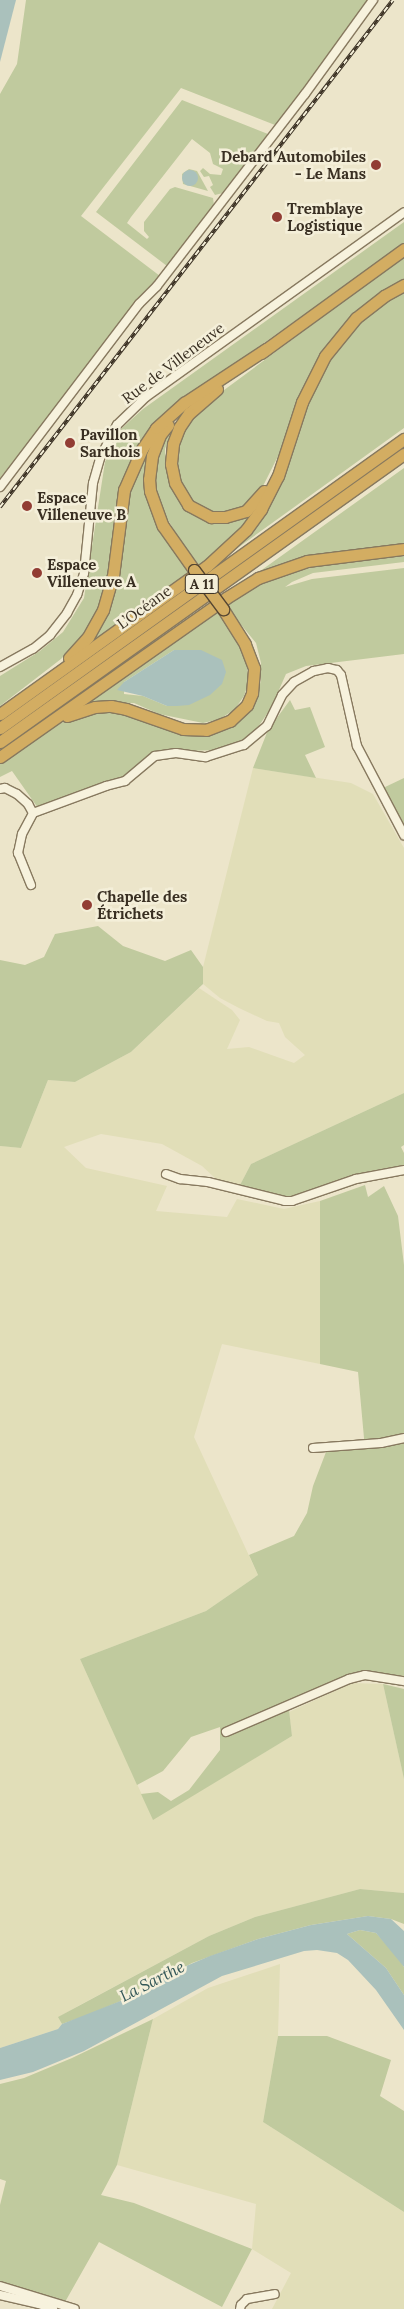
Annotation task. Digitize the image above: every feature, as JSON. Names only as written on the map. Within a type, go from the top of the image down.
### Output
[{"type":"highway","points":[[54,720],[84,709],[111,706],[183,728],[206,730],[230,722],[247,705],[252,692],[254,668],[245,644],[223,609],[164,526],[152,500],[149,478],[152,456],[160,435],[179,413],[404,249]]},
{"type":"highway","points":[[2,713],[228,550],[261,509],[278,476],[302,402],[324,356],[356,318],[384,296],[404,285]]},
{"type":"highway","points":[[266,349],[188,413],[179,428],[173,444],[171,464],[175,483],[188,504],[211,518],[225,518],[238,514],[253,505],[266,489],[282,455],[286,452]]},
{"type":"highway","points":[[2,713],[9,704],[74,653],[95,627],[103,610],[113,576],[124,490],[142,449],[156,428],[184,403],[266,349]]},
{"type":"highway","name":"L’Océane","points":[[0,728],[404,439]]},
{"type":"highway","name":"L’Océane","points":[[0,742],[404,454]]},
{"type":"highway","points":[[0,757],[226,598],[258,578],[307,561],[404,549]]},
{"type":"street","points":[[0,487],[139,304],[157,286],[306,94],[373,0]]},
{"type":"street","name":"Rue de Villeneuve","points":[[0,667],[33,649],[50,635],[67,613],[77,595],[84,573],[94,483],[100,458],[117,425],[146,397],[404,212]]},
{"type":"street","points":[[31,885],[18,853],[22,834],[33,813],[106,786],[125,781],[155,756],[176,753],[206,757],[244,745],[267,726],[282,695],[294,682],[314,671],[333,667],[343,680],[351,727],[357,746],[404,835]]},
{"type":"street","points":[[0,789],[5,788],[17,794],[28,804],[33,813]]},
{"type":"street","points":[[166,1174],[285,1202],[356,1179],[404,1170]]},
{"type":"street","points":[[313,1448],[381,1443],[404,1438]]},
{"type":"street","points":[[226,1732],[349,1679],[365,1675],[404,1681]]},
{"type":"street","points":[[0,2286],[75,2309]]},
{"type":"street","points":[[240,2309],[241,2305],[248,2299],[274,2294]]},
{"type":"street","points":[[0,2295],[53,2309]]},
{"type":"shaded area","points":[[253,768],[351,783],[373,794],[404,848],[404,1093],[251,1164],[240,1185],[216,1179],[202,1166],[162,1144],[101,1134],[64,1147],[86,1168],[167,1186],[156,1211],[227,1217],[237,1199],[284,1209],[320,1201],[320,1364],[222,1344],[194,1437],[258,1575],[206,1611],[80,1659],[153,1819],[292,1736],[289,1712],[352,1683],[383,1684],[404,1779],[404,1893],[360,1889],[255,1917],[209,1936],[78,2006],[59,2017],[62,2024],[58,2029],[0,2048],[0,1146],[21,1148],[48,1080],[75,1082],[131,1052],[199,988],[232,1010],[240,1020],[227,1049],[249,1047],[294,1063],[305,1055],[285,1037],[279,1023],[267,1021],[239,1008],[220,998],[203,984],[203,967]]},
{"type":"shaded area","points":[[280,1964],[278,2036],[263,2122],[404,2212],[404,2309],[272,2309],[291,2273],[252,2249],[256,2204],[117,2165],[153,2019],[208,1988]]},
{"type":"green space","points":[[26,0],[367,0],[302,91],[275,125],[181,88],[81,216],[160,276],[0,478],[0,94],[17,64]]},
{"type":"green space","points":[[182,100],[268,134],[223,193],[215,195],[210,187],[213,185],[209,176],[204,177],[200,171],[203,168],[210,174],[221,175],[223,169],[213,164],[210,153],[192,139],[131,217],[127,223],[147,239],[149,237],[144,231],[144,222],[170,189],[175,187],[213,198],[214,205],[167,266],[96,212]]},
{"type":"green space","points":[[189,169],[197,171],[208,191],[183,184],[182,174]]},
{"type":"green space","points":[[404,222],[404,244],[165,413],[139,447],[105,593],[95,617],[78,642],[61,659],[0,706],[0,676],[40,651],[63,632],[84,598],[105,462],[121,429],[143,409]]},
{"type":"green space","points":[[404,257],[404,282],[342,329],[261,490],[247,505],[218,514],[195,505],[177,482],[175,471],[176,441],[197,410]]},
{"type":"green space","points":[[404,288],[404,428],[225,557],[243,541],[259,519],[317,374],[352,325]]},
{"type":"green space","points":[[173,426],[165,449],[166,468],[171,488],[179,501],[193,515],[211,522],[225,523],[237,519],[261,503],[229,543],[197,567],[163,512],[155,492],[157,457],[165,437]]},
{"type":"green space","points":[[155,436],[144,476],[155,522],[191,572],[83,650],[96,636],[114,596],[120,567],[124,504],[134,469]]},
{"type":"green space","points":[[404,468],[404,546],[327,554],[242,584]]},
{"type":"green space","points":[[404,556],[404,562],[313,573],[285,587],[312,579],[404,568],[404,654],[306,666],[286,674],[271,708],[256,730],[238,744],[218,750],[157,752],[127,775],[38,808],[12,771],[0,777],[0,762],[51,728],[82,713],[105,711],[133,716],[180,733],[200,736],[220,732],[237,723],[248,713],[256,699],[261,680],[261,663],[256,643],[224,604],[243,591],[283,575],[318,566]]},
{"type":"green space","points":[[217,608],[236,637],[246,657],[249,681],[244,696],[235,709],[220,719],[203,723],[159,714],[134,703],[86,702]],"holes":[[[174,650],[167,706],[143,696],[124,694],[124,682]]]},
{"type":"green space","points":[[290,700],[295,710],[310,707],[325,747],[305,755],[316,778],[253,768],[268,730]]},
{"type":"green space","points":[[404,778],[404,825],[383,788]]},
{"type":"green space","points":[[98,926],[123,946],[165,961],[191,950],[203,967],[203,984],[131,1052],[75,1082],[48,1080],[21,1148],[0,1146],[0,960],[25,965],[44,957],[55,934]]},
{"type":"green space","points":[[404,1093],[404,1145],[401,1147],[404,1153],[404,1165],[371,1171],[291,1198],[240,1185],[251,1164]]},
{"type":"green space","points":[[365,1185],[368,1197],[384,1186],[398,1216],[404,1265],[404,1676],[365,1671],[288,1701],[292,1736],[153,1820],[141,1794],[158,1792],[171,1801],[189,1790],[220,1750],[220,1727],[191,1737],[163,1771],[137,1785],[80,1659],[206,1611],[258,1575],[249,1555],[294,1536],[307,1513],[313,1486],[326,1452],[365,1449],[358,1372],[320,1364],[320,1201]]},
{"type":"green space","points":[[383,1684],[404,1689],[404,1779]]},
{"type":"green space","points":[[360,1889],[404,1893],[404,1924],[391,1919],[368,1916],[311,1925],[258,1939],[192,1963],[128,1998],[85,2016],[62,2024],[58,2017],[209,1936],[255,1917]]},
{"type":"green space","points":[[360,1930],[376,1933],[397,1956],[404,1967],[404,1995],[386,1968],[347,1934]]},
{"type":"green space","points":[[153,2019],[117,2165],[101,2195],[134,2203],[252,2249],[222,2307],[99,2242],[65,2302],[0,2282],[0,2205],[6,2181],[0,2179],[0,2084],[24,2078],[72,2058]]},
{"type":"green space","points":[[278,2036],[327,2036],[391,2060],[380,2096],[404,2111],[404,2212],[263,2122]]},
{"type":"water","points":[[0,0],[16,0],[0,62]]},
{"type":"water","points":[[190,170],[196,172],[198,178],[196,184],[190,186],[184,184],[182,178],[184,172]]},
{"type":"water","points":[[174,650],[201,650],[222,660],[226,672],[222,684],[210,695],[189,705],[177,706],[167,706],[143,696],[117,690],[124,682]]},
{"type":"water","name":"La Sarthe","points":[[368,1916],[391,1919],[404,1931],[404,1967],[376,1933],[360,1930],[347,1934],[386,1968],[404,1995],[404,2030],[376,1990],[348,1960],[337,1953],[317,1950],[304,1951],[222,1976],[84,2051],[33,2072],[0,2080],[0,2048],[58,2029],[62,2024],[128,1998],[179,1969],[210,1956],[258,1939],[311,1925]]},
{"type":"railway","points":[[0,507],[393,0]]},
{"type":"place","name":"Debard Automobiles - Le Mans","points":[[376,165]]},
{"type":"place","name":"Tremblaye Logistique","points":[[277,217]]},
{"type":"place","name":"Pavillon Sarthois","points":[[70,443]]},
{"type":"place","name":"Espace Villeneuve B","points":[[27,506]]},
{"type":"place","name":"Espace Villeneuve A","points":[[37,573]]},
{"type":"place","name":"Chapelle des Étrichets","points":[[87,905]]}]
